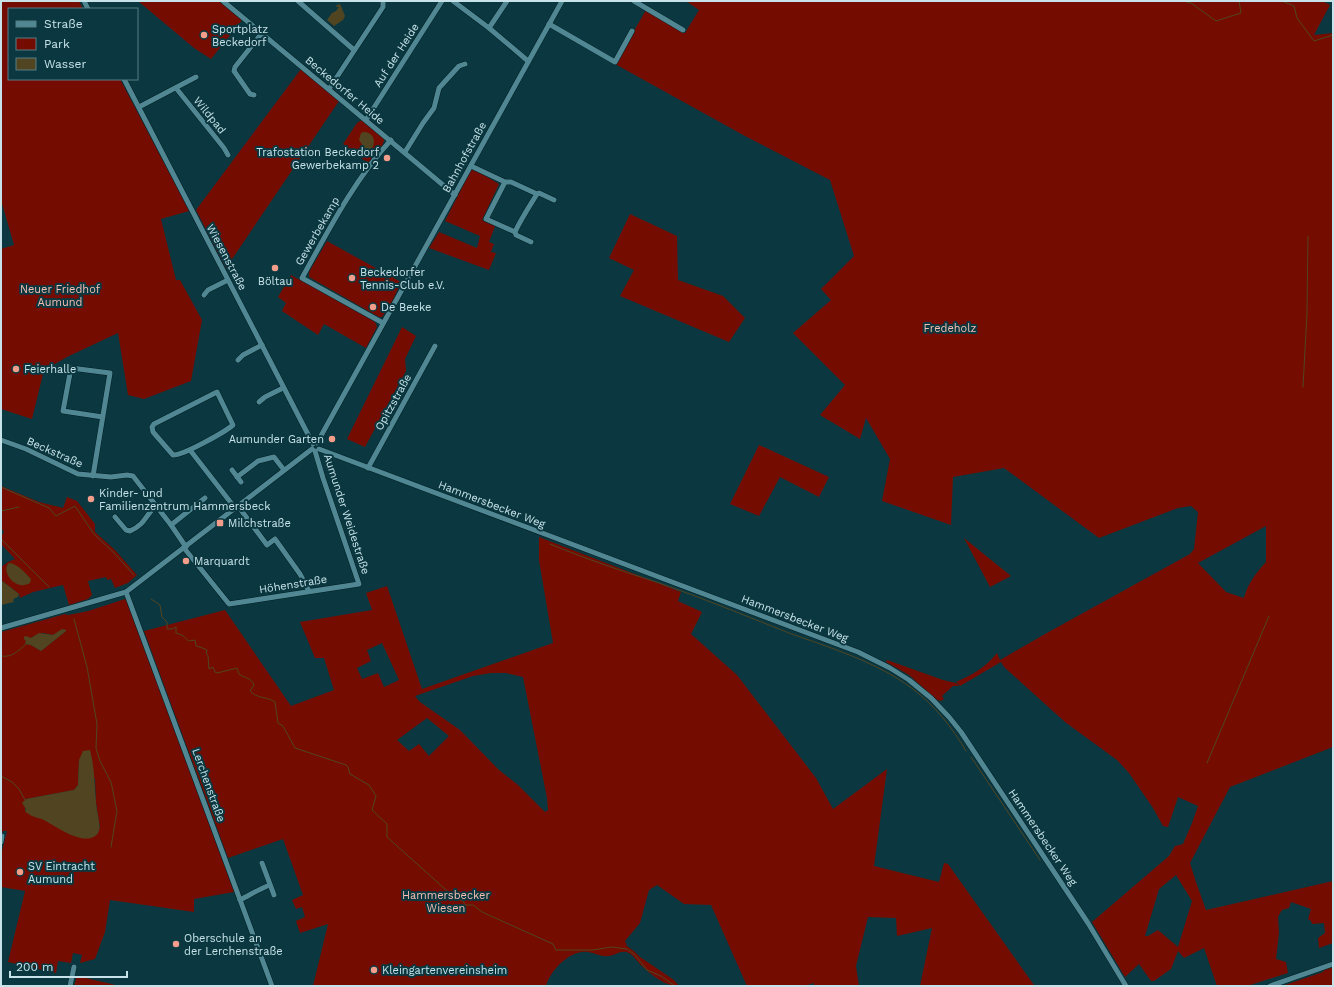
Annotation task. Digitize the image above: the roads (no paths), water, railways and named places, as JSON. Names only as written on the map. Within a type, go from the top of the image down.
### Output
[{"type":"street","name":"Beckedorfer Heide","points":[[223,1],[455,195]]},
{"type":"street","points":[[298,1],[354,50]]},
{"type":"street","points":[[329,90],[383,7],[382,1]]},
{"type":"street","name":"Auf der Heide","points":[[366,120],[442,1]]},
{"type":"street","points":[[455,1],[528,61]]},
{"type":"street","points":[[489,28],[507,1]]},
{"type":"street","name":"Bahnhofstraße","points":[[315,447],[562,1]]},
{"type":"street","points":[[634,1],[683,30]]},
{"type":"street","points":[[549,24],[615,62],[632,31]]},
{"type":"street","points":[[254,95],[250,94],[234,71],[235,67],[262,34]]},
{"type":"street","points":[[405,152],[422,123],[434,108],[439,88],[459,66],[465,64]]},
{"type":"street","points":[[139,107],[196,77]]},
{"type":"street","name":"Wiesenstraße","points":[[125,80],[283,388],[315,447]]},
{"type":"street","name":"Wildpad","points":[[176,88],[228,155]]},
{"type":"street","name":"Gewerbekamp","points":[[383,323],[302,278],[345,202],[373,161],[391,140]]},
{"type":"street","points":[[471,166],[505,182],[511,182],[554,200]]},
{"type":"street","points":[[505,182],[486,219],[515,232],[516,235],[531,242]]},
{"type":"street","points":[[515,232],[537,194]]},
{"type":"street","points":[[204,295],[208,290],[228,280]]},
{"type":"street","points":[[238,360],[243,355],[262,345]]},
{"type":"street","name":"Opitzstraße","points":[[368,468],[435,346]]},
{"type":"street","points":[[93,476],[103,417],[110,373],[71,368],[63,411],[103,417]]},
{"type":"street","points":[[259,402],[264,397],[283,388]]},
{"type":"street","points":[[217,392],[233,425],[190,450],[173,455],[153,432],[152,427],[154,424],[217,392]]},
{"type":"street","name":"Beckstraße","points":[[1,440],[26,449],[78,474],[111,477],[133,476],[171,524],[185,547]]},
{"type":"street","points":[[1,628],[126,592],[315,447]]},
{"type":"street","name":"Hammersbecker Weg","points":[[315,447],[858,652],[900,673],[931,698],[961,732],[1088,923],[1126,986]]},
{"type":"street","name":"Aumunder Weidestraße","points":[[315,447],[323,478],[359,584]]},
{"type":"street","points":[[190,450],[267,545],[275,539],[300,574],[309,591]]},
{"type":"street","points":[[237,477],[258,461],[274,457],[284,470]]},
{"type":"street","points":[[232,470],[240,482]]},
{"type":"street","points":[[171,524],[205,498]]},
{"type":"street","points":[[116,517],[126,530],[130,531],[144,522],[151,510],[156,506]]},
{"type":"street","name":"Höhenstraße","points":[[185,547],[229,604],[359,584]]},
{"type":"street","name":"Lerchenstraße","points":[[126,592],[272,986]]},
{"type":"street","points":[[1,842],[2,836]]},
{"type":"street","points":[[262,863],[274,895]]},
{"type":"street","points":[[240,900],[270,885]]},
{"type":"street","points":[[1270,986],[1333,964]]},
{"type":"street","points":[[70,986],[74,967]]},
{"type":"water","points":[[340,4],[345,16],[343,20],[334,26],[327,20],[339,7],[336,7],[337,5]]},
{"type":"water","points":[[364,132],[371,135],[374,141],[373,148],[368,154],[364,153],[362,149],[363,146],[359,140],[361,133]]},
{"type":"water","points":[[9,563],[18,566],[24,571],[31,579],[30,583],[19,585],[10,579],[6,570]]},
{"type":"water","points":[[1,580],[19,594],[18,597],[13,600],[14,602],[1,605]]},
{"type":"water","points":[[62,629],[66,631],[41,651],[31,645],[25,644],[26,641],[24,637],[26,636],[31,638],[39,633],[53,635]]},
{"type":"water","points":[[90,750],[93,763],[99,823],[98,833],[93,837],[86,839],[79,838],[44,820],[32,816],[25,811],[26,809],[22,803],[26,799],[74,790],[78,785],[79,760],[83,751]]},
{"type":"waterway","points":[[1183,1],[1191,3],[1216,21],[1241,13],[1239,1]]},
{"type":"waterway","points":[[1282,1],[1294,6],[1297,18],[1314,41],[1333,35]]},
{"type":"waterway","points":[[1303,387],[1307,313],[1308,236]]},
{"type":"waterway","points":[[1,487],[49,508],[56,516],[75,506],[94,534],[134,575]]},
{"type":"waterway","points":[[1,511],[19,507]]},
{"type":"waterway","points":[[1,539],[49,587]]},
{"type":"waterway","points":[[550,544],[708,601],[869,663],[899,679],[929,702],[949,725],[966,751]]},
{"type":"waterway","points":[[151,599],[160,605],[162,617],[167,622],[167,629],[176,627],[176,633],[182,635],[188,641],[195,640],[196,646],[207,650],[206,653],[208,656],[209,669],[213,667],[217,673],[237,668],[239,674],[250,679],[253,683],[254,685],[250,691],[253,694],[275,702],[278,723],[283,726],[295,748],[346,765],[350,774],[369,785],[376,796],[372,810],[387,824],[387,837],[455,898],[463,901],[465,905],[473,905],[482,912],[553,944],[556,950],[593,950],[611,947],[627,949],[635,955],[647,970],[661,976],[675,986]]},
{"type":"waterway","points":[[1207,763],[1269,616]]},
{"type":"waterway","points":[[74,619],[87,667],[97,724],[96,748],[100,761],[111,782],[117,811],[111,847]]},
{"type":"waterway","points":[[1,656],[12,655],[26,644]]},
{"type":"waterway","points":[[971,757],[1040,860]]},
{"type":"waterway","points":[[1,776],[12,782],[19,789],[25,800]]},
{"type":"place","name":"Sportplatz Beckedorf","points":[[204,35]]},
{"type":"place","name":"Trafostation Beckedorf Gewerbekamp 2","points":[[387,158]]},
{"type":"place","name":"Böltau","points":[[275,268]]},
{"type":"place","name":"Beckedorfer Tennis-Club e.V.","points":[[352,278]]},
{"type":"place","name":"De Beeke","points":[[373,307]]},
{"type":"place","name":"Feierhalle","points":[[16,369]]},
{"type":"place","name":"Aumunder Garten","points":[[332,439]]},
{"type":"place","name":"Kinder- und Familienzentrum Hammersbeck","points":[[91,499]]},
{"type":"place","name":"Milchstraße","points":[[220,523]]},
{"type":"place","name":"Marquardt","points":[[186,561]]},
{"type":"place","name":"SV Eintracht Aumund","points":[[20,872]]},
{"type":"place","name":"Oberschule an der Lerchenstraße","points":[[176,944]]},
{"type":"place","name":"Kleingartenvereinsheim","points":[[374,970]]},
{"type":"park label","name":"Neuer Friedhof Aumund","points":[[60,295]]},
{"type":"park label","name":"Fredeholz","points":[[950,328]]},
{"type":"park label","name":"Hammersbecker Wiesen","points":[[446,901]]}]
